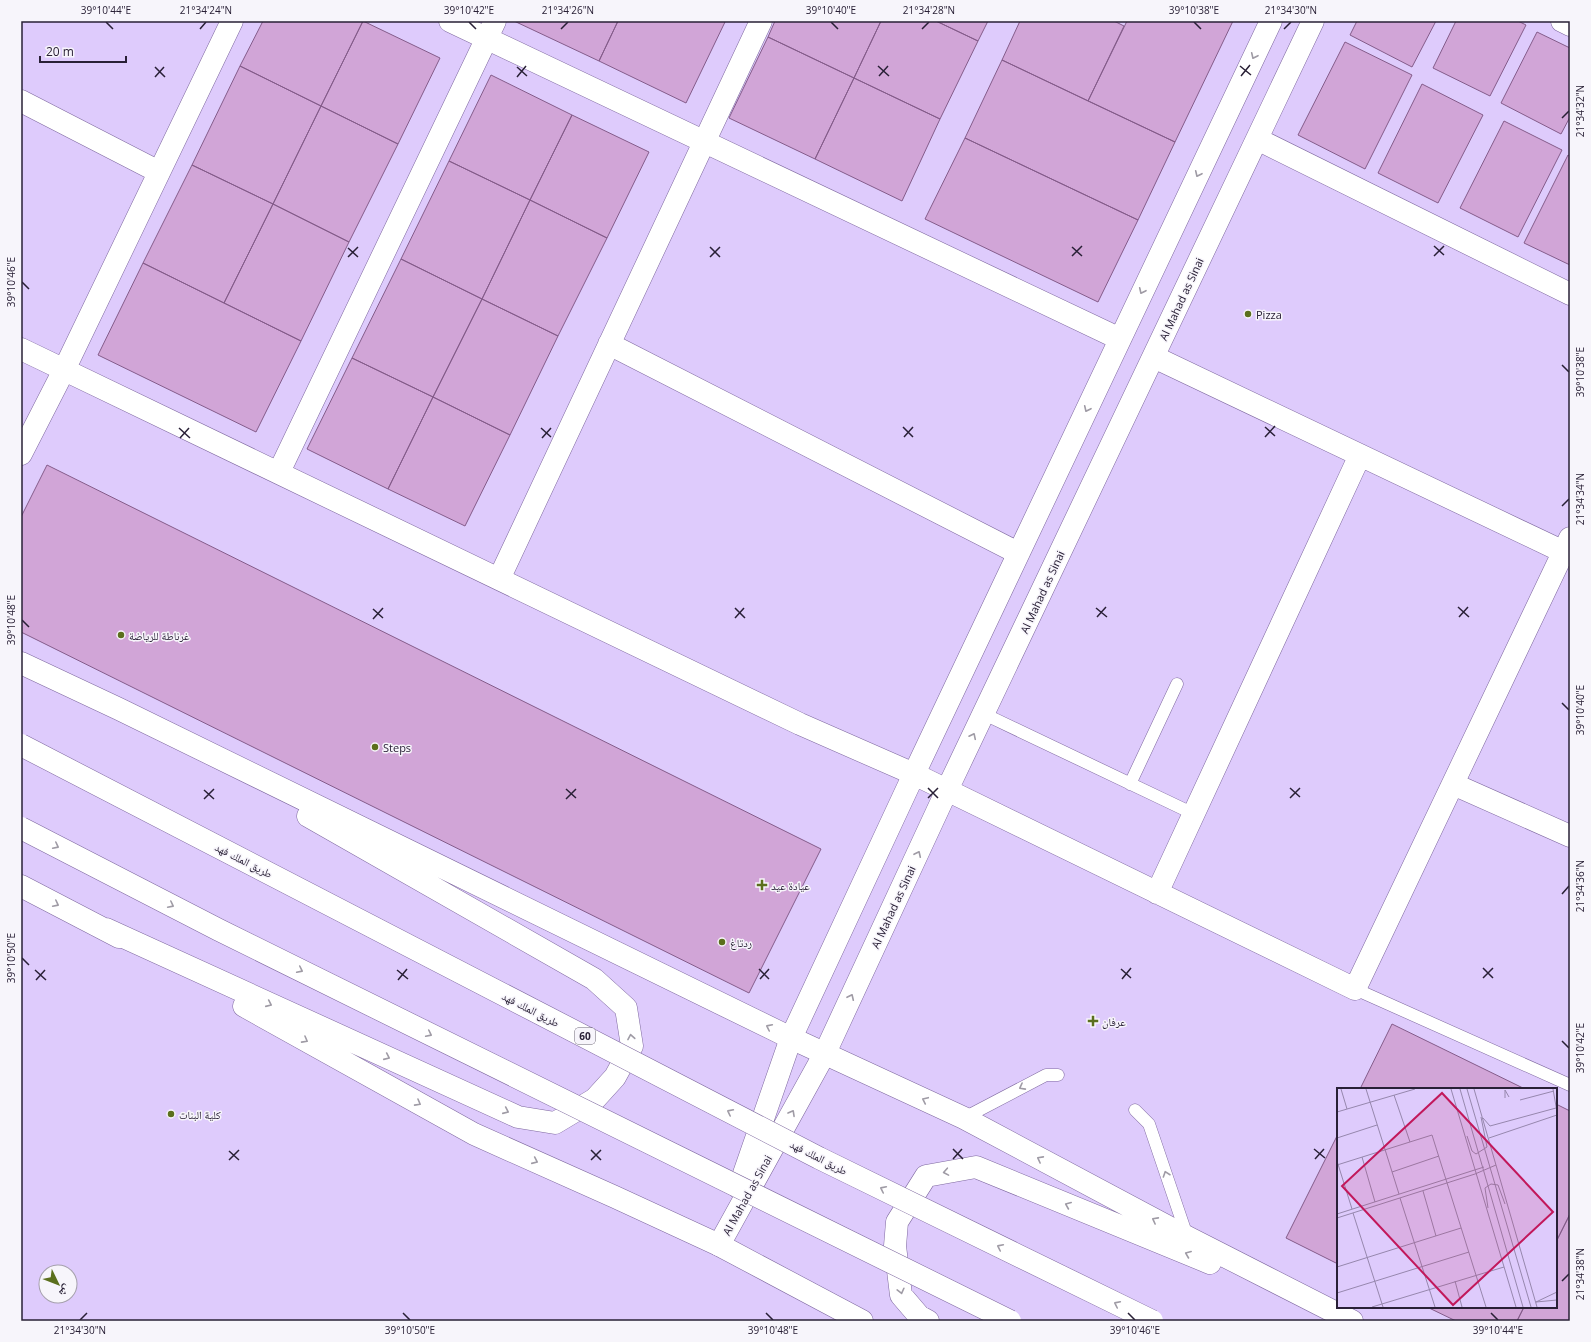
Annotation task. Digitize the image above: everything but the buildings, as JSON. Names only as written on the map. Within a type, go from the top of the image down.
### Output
[{"type":"main road","points":[[21,454],[64,370],[232,21]]},
{"type":"main road","points":[[450,21],[491,30],[704,141],[1120,339]]},
{"type":"main road","points":[[498,579],[761,21]]},
{"type":"main road","name":"Al Mahad as Sinai","points":[[719,1245],[791,1038],[1018,553],[1270,21]]},
{"type":"main road","name":"Al Mahad as Sinai","points":[[719,1245],[825,1053],[947,790],[1313,21]]},
{"type":"main road","points":[[1562,21],[1570,25]]},
{"type":"main road","points":[[279,472],[491,30]]},
{"type":"main road","points":[[21,101],[159,172]]},
{"type":"main road","points":[[1257,139],[1570,294]]},
{"type":"main road","points":[[608,344],[1018,553]]},
{"type":"main road","points":[[21,349],[800,724],[914,774],[1355,989],[1568,549],[1360,455],[1154,356]]},
{"type":"main road","points":[[1157,893],[1360,455]]},
{"type":"main road","points":[[21,663],[119,709],[791,1038],[964,1118],[1187,1237],[1346,1318]]},
{"type":"main road","points":[[106,930],[518,1117],[555,1123],[595,1099],[615,1077],[632,1046],[626,1008],[594,980],[119,709]]},
{"type":"main road","name":"طريق الملك فهد","points":[[21,744],[812,1154],[1152,1321]]},
{"type":"main road","points":[[1453,784],[1570,836]]},
{"type":"main road","points":[[21,828],[226,933],[1010,1321]]},
{"type":"main road","points":[[21,886],[106,930],[474,1134],[615,1196],[719,1245],[862,1321]]},
{"type":"main road","points":[[928,1321],[919,1316],[901,1295],[895,1246],[897,1222],[926,1176],[976,1167],[1346,1318]]},
{"type":"lane","points":[[1130,784],[1178,684]]},
{"type":"lane","points":[[984,714],[1194,814]]},
{"type":"lane","points":[[1355,989],[1570,1085]]},
{"type":"lane","points":[[964,1118],[1046,1075],[1058,1075]]},
{"type":"lane","points":[[1135,1110],[1149,1124],[1187,1237]]},
{"type":"place","name":"Pizza","points":[[1248,314]]},
{"type":"place","name":"غرناطة للرياضة","points":[[121,635]]},
{"type":"place","name":"Steps","points":[[375,747]]},
{"type":"place","name":"عيادة عيد","points":[[762,885]]},
{"type":"place","name":"ردتاغ","points":[[722,942]]},
{"type":"place","name":"عرفان","points":[[1093,1021]]},
{"type":"place","name":"كلية البنات","points":[[171,1114]]}]
